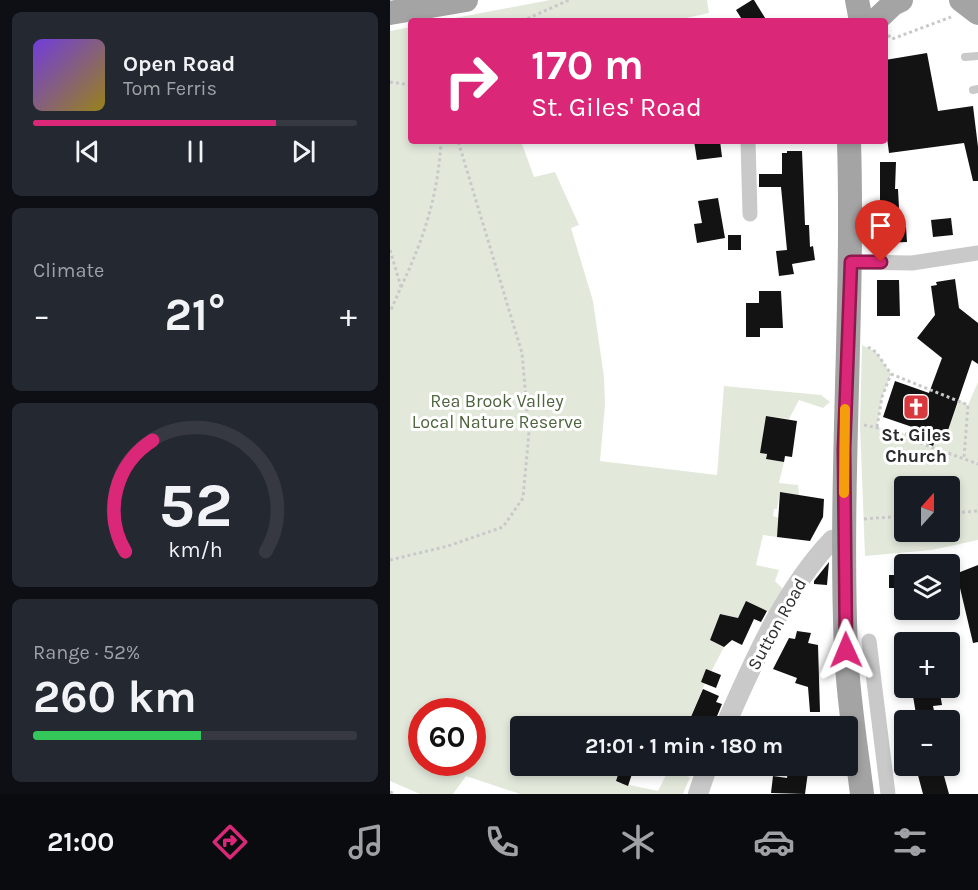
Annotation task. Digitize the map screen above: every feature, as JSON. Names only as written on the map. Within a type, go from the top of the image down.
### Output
[{"type":"main road","points":[[390,13],[466,0]]},
{"type":"main road","points":[[857,0],[860,18]]},
{"type":"main road","points":[[878,18],[892,4],[901,0]]},
{"type":"main road","points":[[956,8],[978,13]]},
{"type":"main road","points":[[849,144],[851,262],[844,422],[846,650],[853,716]]},
{"type":"main road","points":[[858,762],[862,794]]},
{"type":"street","points":[[748,144],[750,214]]},
{"type":"street","points":[[851,262],[912,263],[978,253]]},
{"type":"street","name":"Sutton Road","points":[[730,716],[767,634],[800,581],[832,540],[845,529]]},
{"type":"street","points":[[869,641],[888,794]]},
{"type":"street","points":[[858,737],[880,733]]},
{"type":"street","points":[[698,794],[704,776]]},
{"type":"lane","points":[[965,57],[978,56]]},
{"type":"path","points":[[529,18],[569,0]]},
{"type":"path","points":[[888,34],[892,39],[956,8]]},
{"type":"path","points":[[390,82],[408,85]]},
{"type":"path","points":[[390,312],[423,240],[439,176],[441,144]]},
{"type":"path","points":[[390,560],[448,546],[503,527],[523,498],[529,432],[522,353],[459,144]]},
{"type":"path","points":[[390,250],[401,287]]},
{"type":"path","points":[[846,342],[867,346],[876,352],[891,374],[968,405],[964,458]]},
{"type":"path","points":[[877,427],[882,397],[891,374]]},
{"type":"path","points":[[844,422],[906,434],[915,441],[978,464]]},
{"type":"path","points":[[960,512],[978,511]]},
{"type":"path","points":[[845,529],[894,518]]},
{"type":"path","points":[[390,792],[395,794]]},
{"type":"green space","points":[[550,0],[707,0],[709,13],[686,18],[455,18]]},
{"type":"green space","name":"Rea Brook Valley Local Nature Reserve","points":[[408,28],[408,144],[522,144],[534,177],[555,172],[579,225],[571,228],[593,301],[604,377],[605,405],[600,461],[717,475],[724,386],[821,395],[830,402],[823,408],[799,400],[789,419],[766,416],[766,459],[784,462],[779,483],[798,485],[799,495],[780,492],[777,509],[774,509],[773,516],[779,518],[777,537],[763,535],[756,565],[779,570],[775,581],[784,590],[769,612],[746,602],[738,618],[720,614],[710,640],[724,647],[711,672],[706,670],[701,682],[705,683],[691,716],[510,716],[510,776],[617,776],[616,782],[658,791],[666,776],[690,777],[683,794],[520,794],[466,776],[453,794],[420,794],[390,781],[390,31]]},
{"type":"green space","points":[[862,345],[876,352],[891,374],[882,397],[877,427],[906,434],[915,441],[932,448],[937,436],[945,438],[959,400],[968,405],[978,382],[978,540],[932,550],[865,556],[860,425]]},
{"type":"building","points":[[754,0],[765,18],[741,18],[736,10]]},
{"type":"building","points":[[927,53],[938,111],[973,106],[978,147],[978,181],[973,181],[964,143],[889,153],[888,60]]},
{"type":"building","points":[[694,144],[720,144],[722,157],[697,160]]},
{"type":"building","points":[[787,151],[802,151],[805,225],[809,225],[810,247],[813,246],[815,260],[792,264],[794,274],[779,276],[776,251],[787,250],[781,187],[759,187],[759,174],[782,174],[782,153],[787,153]]},
{"type":"building","points":[[880,162],[896,162],[895,189],[898,189],[900,227],[906,227],[907,242],[880,243]]},
{"type":"building","points":[[718,198],[725,238],[697,243],[694,224],[702,223],[698,201]]},
{"type":"building","points":[[951,218],[953,235],[933,237],[931,220]]},
{"type":"building","points":[[728,235],[741,235],[741,250],[728,250]]},
{"type":"building","points":[[955,279],[959,308],[978,323],[978,364],[972,360],[945,439],[937,436],[933,446],[917,440],[921,430],[883,417],[895,381],[929,393],[942,358],[917,338],[935,315],[931,286],[937,285],[936,282]]},
{"type":"building","points":[[877,280],[899,280],[900,316],[877,316]]},
{"type":"building","points":[[759,291],[781,291],[783,328],[760,328],[760,337],[746,337],[746,303],[759,303]]},
{"type":"building","points":[[766,416],[797,421],[792,457],[785,456],[784,462],[766,459],[767,454],[760,453]]},
{"type":"building","points":[[780,492],[824,499],[823,517],[810,541],[777,537]]},
{"type":"building","points":[[829,562],[827,585],[814,584],[814,581]]},
{"type":"building","points":[[978,565],[978,642],[973,643],[960,588],[960,572]]},
{"type":"building","points":[[889,575],[894,575],[894,588],[889,588]]},
{"type":"building","points":[[746,601],[767,611],[761,622],[754,619],[742,645],[732,640],[724,647],[710,640],[720,614],[738,618]]},
{"type":"building","points":[[797,631],[811,633],[808,643],[818,645],[820,712],[810,712],[808,687],[795,683],[797,678],[773,669],[789,638],[795,639]]},
{"type":"building","points":[[706,669],[721,675],[716,688],[701,682]]},
{"type":"building","points":[[703,689],[719,696],[716,702],[722,704],[717,716],[691,716]]},
{"type":"building","points":[[913,698],[941,698],[942,705],[933,706],[934,710],[915,710]]},
{"type":"building","points":[[618,776],[631,776],[628,786],[616,781]]},
{"type":"building","points":[[773,776],[787,778],[787,776],[807,776],[805,794],[771,793]]},
{"type":"building","points":[[918,776],[944,776],[949,794],[923,794]]},
{"type":"slow traffic","points":[[844,493],[845,409]]},
{"type":"place","name":"St. Giles Church","points":[[916,407]]},
{"type":"route","points":[[846,650],[844,449],[851,262],[881,262]]}]
